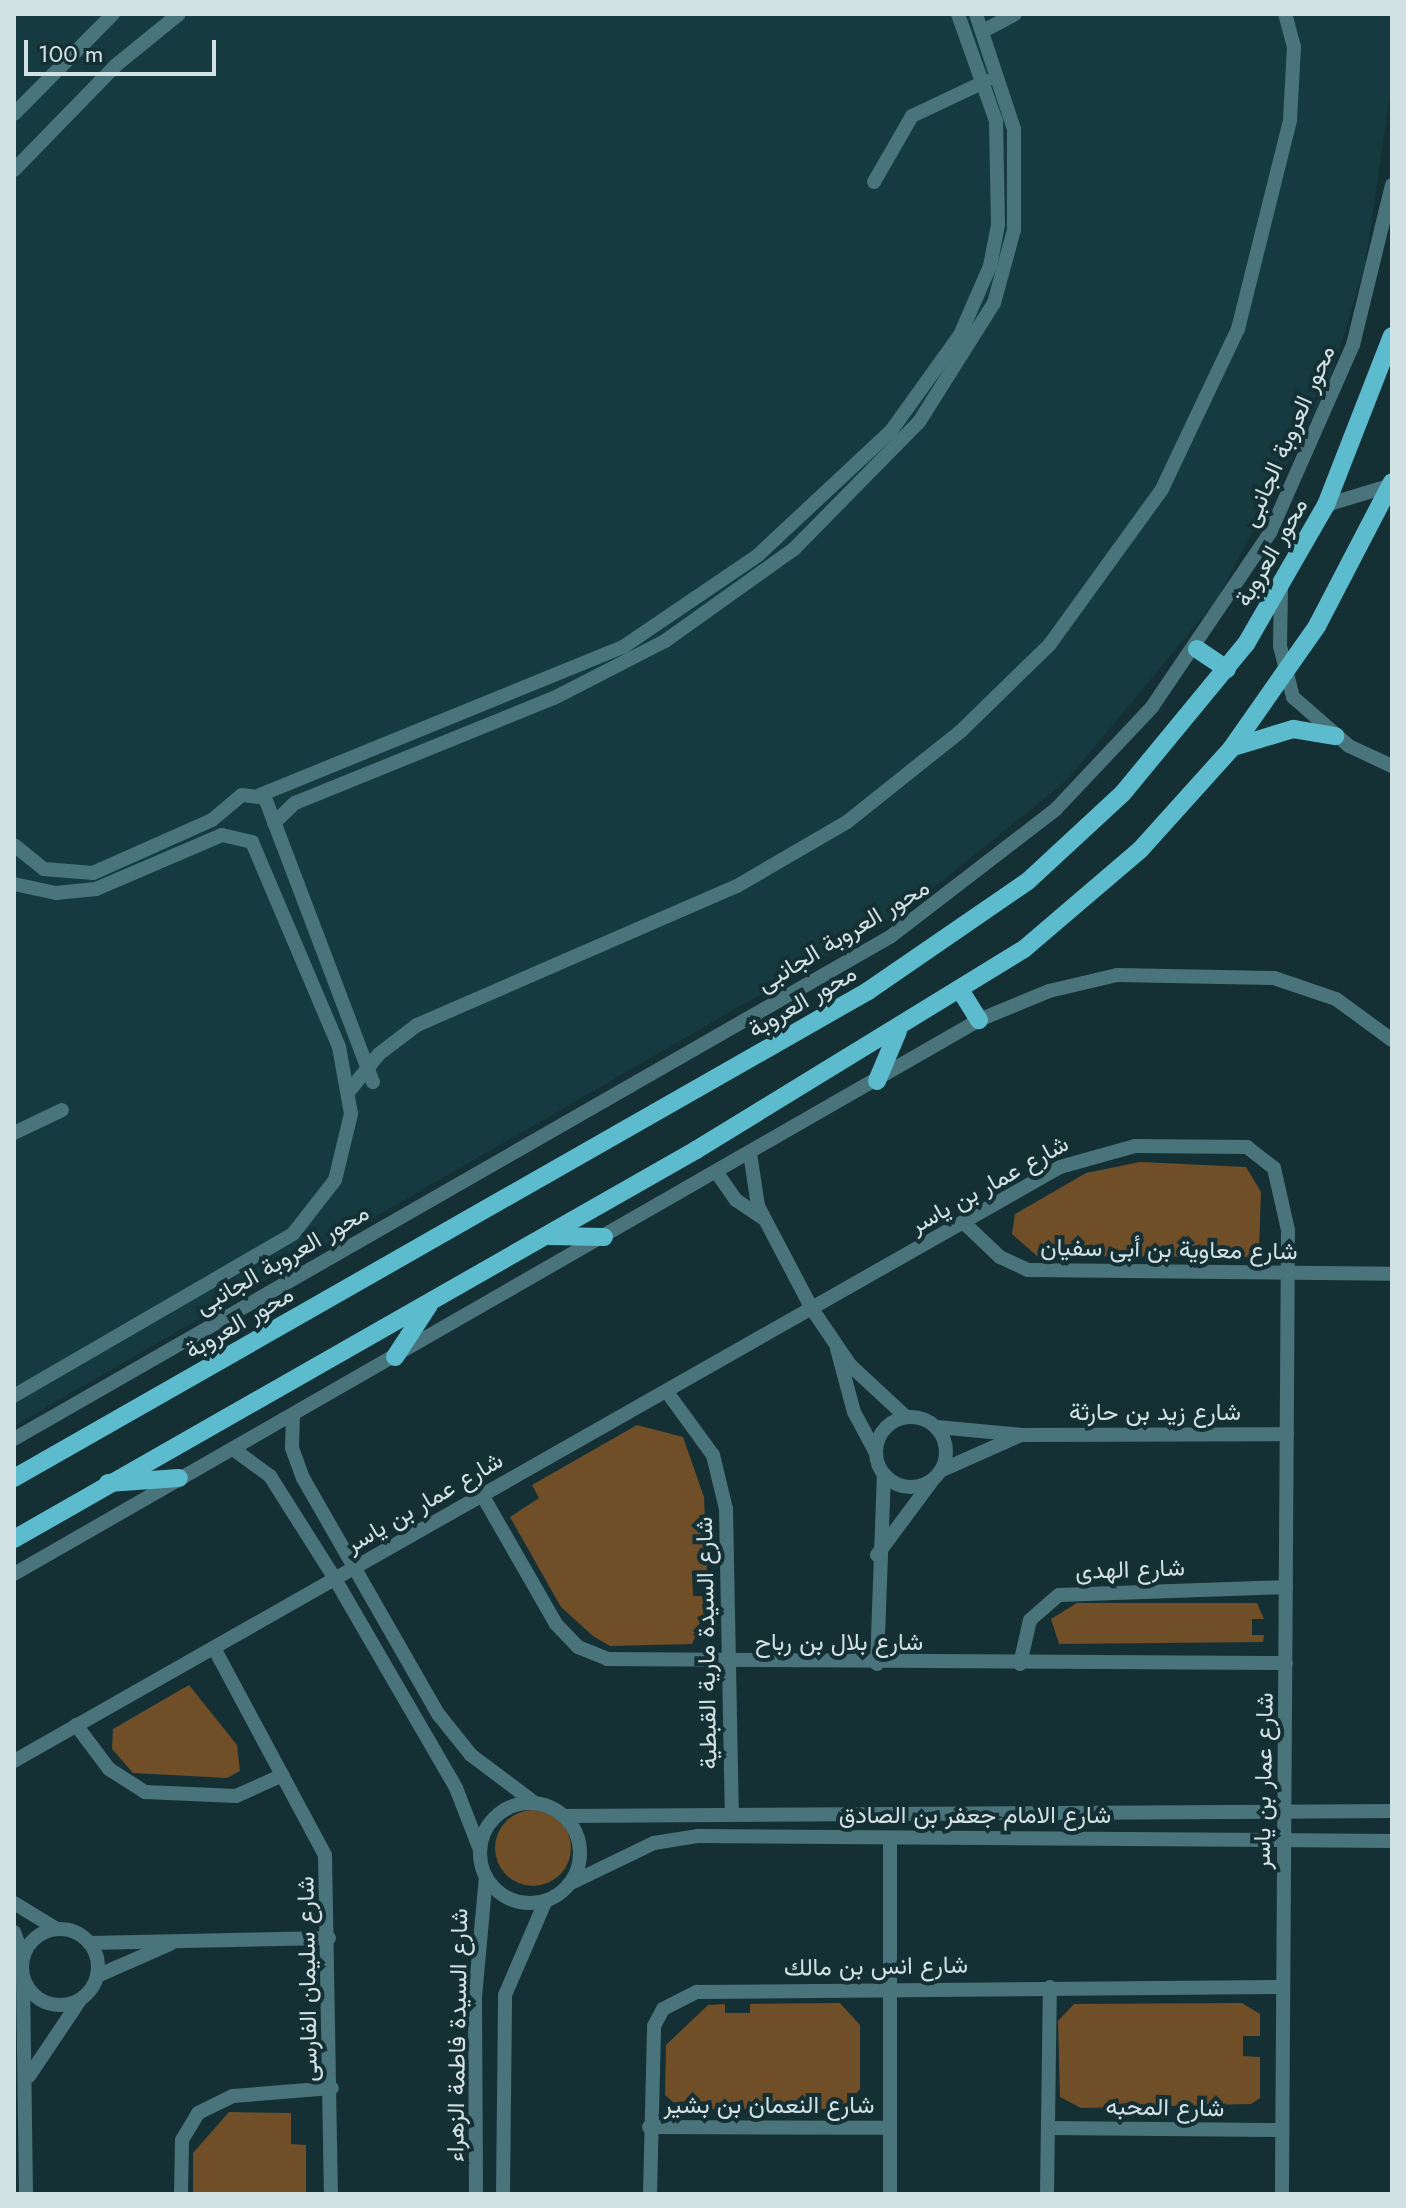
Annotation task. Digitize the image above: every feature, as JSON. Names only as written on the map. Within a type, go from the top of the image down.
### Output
[{"type":"main road","name":"محور العروبة","points":[[14,1478],[923,957],[1076,838],[1227,669],[1281,587],[1326,505],[1392,336]]},
{"type":"main road","points":[[18,1532],[546,1236],[898,1031],[962,993],[1084,901],[1231,749],[1284,678],[1392,484]]},
{"type":"main road","points":[[1197,649],[1227,669]]},
{"type":"main road","points":[[1231,749],[1293,729],[1335,736]]},
{"type":"main road","points":[[962,993],[979,1020]]},
{"type":"main road","points":[[877,1081],[898,1031]]},
{"type":"main road","points":[[546,1236],[604,1237]]},
{"type":"main road","points":[[395,1357],[431,1301]]},
{"type":"main road","points":[[106,1483],[179,1478]]},
{"type":"street","points":[[14,114],[113,14]]},
{"type":"street","points":[[14,170],[115,66],[179,14]]},
{"type":"street","points":[[14,845],[44,869],[93,873],[212,820],[242,795],[260,795],[623,647],[722,583],[803,517],[891,431],[972,311],[990,266],[1000,204],[992,102],[958,14]]},
{"type":"street","points":[[274,823],[295,803],[639,656],[740,591],[816,530],[919,422],[994,303],[1017,209],[1008,98],[985,30],[976,14]]},
{"type":"street","points":[[985,30],[1015,14]]},
{"type":"street","points":[[350,1090],[367,1065],[417,1025],[467,999],[659,921],[793,855],[899,784],[1050,644],[1162,489],[1238,329],[1290,120],[1294,59],[1285,14]]},
{"type":"street","points":[[874,182],[912,116],[986,81]]},
{"type":"street","points":[[992,102],[1008,98]]},
{"type":"street","name":"محور العروبة الجانبى","points":[[14,1439],[890,937],[1056,809],[1197,649],[1270,533],[1330,407],[1372,281],[1392,185]]},
{"type":"street","points":[[1326,505],[1392,484]]},
{"type":"street","points":[[803,517],[816,530]]},
{"type":"street","points":[[1281,587],[1284,678],[1305,713],[1335,736],[1384,765],[1392,779]]},
{"type":"street","points":[[260,795],[274,823],[373,1082]]},
{"type":"street","points":[[14,884],[56,893],[96,889],[222,835],[252,842],[328,1020],[350,1090],[341,1165],[293,1234],[14,1396]]},
{"type":"street","points":[[14,1574],[179,1478],[293,1417],[979,1020],[1093,979],[1224,974],[1301,984],[1385,1023],[1392,1040]]},
{"type":"street","points":[[14,1133],[62,1110]]},
{"type":"street","name":"شارع عمار بن ياسر","points":[[14,1761],[481,1493],[667,1392],[963,1222],[1097,1152],[1236,1144],[1274,1168],[1285,1202],[1290,1272],[1282,2194]]},
{"type":"street","points":[[750,1153],[764,1219],[812,1309],[836,1345],[906,1417],[937,1427],[946,1443],[937,1475],[907,1487],[884,1474]]},
{"type":"street","points":[[717,1173],[736,1200],[764,1219]]},
{"type":"street","name":"شارع معاوية بن أبى سفيان","points":[[963,1222],[1000,1257],[1028,1270],[1392,1274]]},
{"type":"street","points":[[836,1345],[850,1401],[884,1474],[877,1555],[877,1664]]},
{"type":"street","name":"شارع السيدة مارية القبطية","points":[[667,1392],[702,1434],[719,1472],[730,1664],[732,1813]]},
{"type":"street","points":[[233,1449],[270,1476],[335,1579],[456,1788],[480,1850],[486,1877],[512,1899],[546,1900],[569,1884],[579,1841],[564,1816],[535,1803],[454,1736],[296,1463],[293,1417]]},
{"type":"street","points":[[876,1453],[884,1429],[906,1417]]},
{"type":"street","name":"شارع زيد بن حارثة","points":[[937,1427],[1023,1435],[1287,1434]]},
{"type":"street","name":"شارع زيد بن حارثة","points":[[877,1555],[937,1475],[1023,1435]]},
{"type":"street","name":"شارع بلال بن رباح","points":[[481,1493],[556,1624],[578,1647],[607,1659],[730,1664],[1286,1663]]},
{"type":"street","name":"شارع الهدى","points":[[1020,1664],[1030,1620],[1059,1595],[1286,1587]]},
{"type":"street","name":"شارع سليمان الفارسى","points":[[214,1648],[325,1855],[332,2088],[331,2194]]},
{"type":"street","points":[[76,1725],[109,1769],[145,1792],[236,1796],[283,1775]]},
{"type":"street","points":[[480,1850],[497,1815],[535,1803]]},
{"type":"street","name":"شارع الامام جعفر بن الصادق","points":[[564,1816],[1392,1811]]},
{"type":"street","name":"شارع الامام جعفر بن الصادق","points":[[569,1884],[673,1838],[1284,1835],[1392,1841]]},
{"type":"street","points":[[890,1838],[890,2194]]},
{"type":"street","name":"شارع السيدة فاطمة الزهراء","points":[[476,2194],[475,1997],[486,1877]]},
{"type":"street","name":"شارع السيدة فاطمة الزهراء","points":[[503,2194],[505,1995],[546,1900]]},
{"type":"street","points":[[14,1903],[57,1929],[89,1943],[170,1944],[329,1938]]},
{"type":"street","points":[[23,1957],[39,1935],[57,1929]]},
{"type":"street","points":[[14,1932],[23,1957],[29,2076],[26,2194]]},
{"type":"street","points":[[89,1943],[97,1976]]},
{"type":"street","points":[[29,2076],[97,1976],[170,1944]]},
{"type":"street","points":[[23,1976],[41,2000],[61,2005],[80,1999]]},
{"type":"street","name":"شارع انس بن مالك","points":[[650,2194],[649,2127],[654,2026],[676,1999],[697,1992],[889,1987],[1282,1987]]},
{"type":"street","points":[[1047,2194],[1050,1987]]},
{"type":"street","points":[[181,2194],[182,2140],[198,2113],[233,2096],[332,2088]]},
{"type":"street","name":"شارع النعمان بن بشير","points":[[649,2127],[889,2128]]},
{"type":"street","name":"شارع المحبه","points":[[1048,2128],[1281,2130]]},
{"type":"shaded area","points":[[14,14],[1392,14],[1392,80],[1365,266],[1328,386],[1218,598],[1067,780],[906,910],[14,1426]]},
{"type":"shaded area","points":[[1140,1162],[1246,1167],[1261,1192],[1259,1248],[1248,1257],[1037,1256],[1012,1234],[1015,1214],[1086,1173]]},
{"type":"shaded area","points":[[637,1425],[683,1437],[704,1497],[707,1571],[692,1571],[693,1596],[707,1596],[707,1609],[692,1644],[610,1646],[593,1636],[561,1607],[510,1517],[539,1498],[532,1485]]},
{"type":"shaded area","points":[[1077,1603],[1257,1603],[1264,1619],[1252,1619],[1252,1635],[1264,1635],[1263,1642],[1059,1644],[1051,1619]]},
{"type":"shaded area","points":[[189,1685],[237,1745],[240,1771],[227,1778],[133,1773],[112,1749],[113,1729]]},
{"type":"shaded area","points":[[526,1810],[540,1810],[554,1816],[565,1827],[571,1848],[568,1863],[560,1875],[540,1886],[526,1886],[512,1880],[501,1869],[495,1855],[495,1841],[501,1827],[512,1816]]},
{"type":"shaded area","points":[[840,2003],[860,2025],[860,2089],[843,2109],[681,2109],[665,2095],[666,2045],[708,2005],[725,2004],[725,2013],[750,2013],[750,2004]]},
{"type":"shaded area","points":[[1242,2003],[1260,2014],[1260,2036],[1243,2036],[1243,2056],[1260,2057],[1260,2098],[1251,2104],[1081,2108],[1060,2097],[1058,2021],[1074,2004]]},
{"type":"shaded area","points":[[229,2112],[291,2113],[291,2144],[306,2145],[306,2194],[193,2194],[193,2153]]}]
